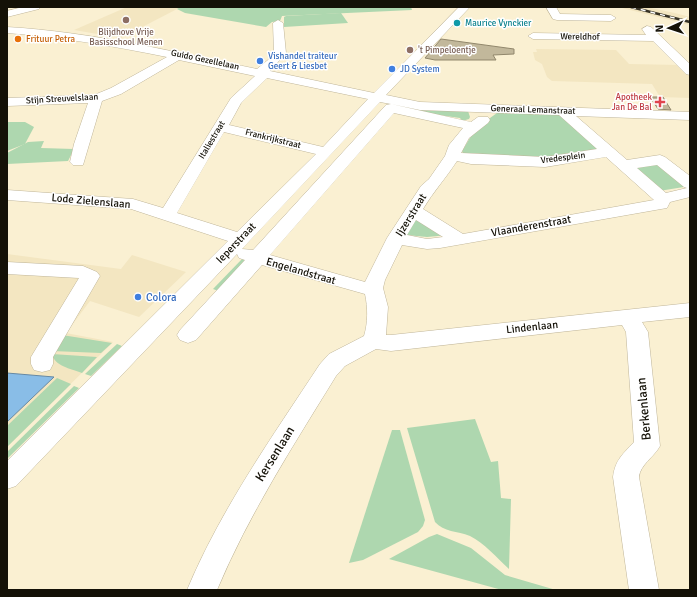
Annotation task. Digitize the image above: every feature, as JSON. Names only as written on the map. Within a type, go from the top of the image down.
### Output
[{"type":"street","points":[[7,14],[35,7]]},
{"type":"street","name":"Ieperstraat","points":[[7,478],[326,152],[377,97],[465,7]]},
{"type":"street","name":"Wereldhof","points":[[551,7],[557,17],[611,18]]},
{"type":"street","name":"Wereldhof","points":[[576,7],[582,17]]},
{"type":"street","points":[[602,7],[627,37]]},
{"type":"street","name":"Italiestraat","points":[[168,214],[236,101],[280,53],[278,23]]},
{"type":"street","points":[[644,26],[690,71]]},
{"type":"street","name":"Guido Gezellelaan","points":[[7,30],[85,37],[262,72],[377,97]]},
{"type":"street","name":"Wereldhof","points":[[533,36],[656,38]]},
{"type":"street","points":[[671,52],[684,52]]},
{"type":"street","name":"Stijn Streuvelslaan","points":[[7,102],[96,99],[116,91],[179,55]]},
{"type":"street","name":"Generaal Lemanstraat","points":[[377,97],[420,106],[690,116]]},
{"type":"street","points":[[78,162],[81,144],[96,99]]},
{"type":"street","points":[[188,335],[391,108],[472,126]]},
{"type":"street","name":"Ijzerstraat","points":[[373,288],[396,238],[427,189],[435,182],[452,156],[453,152],[472,126],[493,112],[493,109]]},
{"type":"street","name":"Vredesplein","points":[[562,111],[610,152]]},
{"type":"street","name":"Frankrijkstraat","points":[[219,127],[326,152]]},
{"type":"street","points":[[610,152],[663,199],[690,192]]},
{"type":"street","name":"Vredesplein","points":[[452,156],[471,159],[545,162],[610,152]]},
{"type":"street","points":[[625,165],[660,160],[690,184]]},
{"type":"street","name":"Lode Zielenslaan","points":[[7,196],[133,204],[168,214],[236,244]]},
{"type":"street","name":"Vlaanderenstraat","points":[[396,238],[427,244],[661,204],[663,199]]},
{"type":"street","points":[[414,211],[458,239]]},
{"type":"street","name":"Engelandstraat","points":[[236,244],[256,258],[362,288],[373,288]]},
{"type":"street","points":[[7,268],[83,272],[90,276],[42,357],[42,364]]},
{"type":"street","points":[[373,288],[378,307],[376,331],[373,341]]},
{"type":"street","name":"Lindenlaan","points":[[373,341],[391,342],[690,310]]},
{"type":"street","name":"Berkenlaan","points":[[628,316],[637,332],[647,446],[627,466],[626,477],[644,590]]},
{"type":"street","name":"Kersenlaan","points":[[202,590],[222,544],[244,503],[328,370],[337,360],[373,341]]},
{"type":"shaded area","name":"Blijdhove Vrije Basisschool Menen","points":[[127,7],[181,7],[121,38],[74,30]]},
{"type":"shaded area","points":[[618,7],[646,7],[675,13],[690,17],[690,25]]},
{"type":"shaded area","points":[[536,49],[616,50],[629,64],[680,65],[690,76],[690,98],[660,97],[652,84],[552,81],[547,77],[542,64],[535,60],[533,52],[537,52]]},
{"type":"shaded area","points":[[7,254],[121,269],[132,255],[186,272],[139,317],[90,301],[66,333],[113,342],[7,447]]},
{"type":"green space","points":[[180,7],[411,7],[412,10],[282,16],[280,21],[272,22],[266,27],[185,13],[177,9]]},
{"type":"green space","points":[[341,13],[348,23],[284,27],[284,17],[286,16]]},
{"type":"green space","points":[[406,107],[420,110],[468,111],[470,117],[469,119],[462,121],[460,118],[403,110]]},
{"type":"green space","points":[[497,113],[559,114],[601,150],[558,158],[463,153],[462,151],[476,128]]},
{"type":"green space","points":[[7,122],[25,122],[34,127],[25,144],[7,151]]},
{"type":"green space","points":[[44,141],[41,148],[74,149],[68,161],[7,164],[7,153],[28,142]]},
{"type":"green space","points":[[661,162],[690,186],[659,191],[631,167]]},
{"type":"green space","points":[[418,215],[449,235],[427,237],[406,235]]},
{"type":"green space","points":[[242,259],[245,260],[221,292],[213,289]]},
{"type":"green space","points":[[62,335],[112,343],[101,353],[52,351]]},
{"type":"green space","points":[[117,344],[122,346],[91,376],[85,374]]},
{"type":"green space","points":[[52,354],[97,357],[82,373],[60,364],[53,358]]},
{"type":"green space","points":[[57,378],[71,384],[7,447],[7,426]]},
{"type":"green space","points":[[74,386],[79,388],[7,459],[7,452]]},
{"type":"green space","points":[[475,419],[491,462],[498,461],[501,498],[511,499],[509,569],[475,539],[465,534],[442,528],[435,522],[407,428]]},
{"type":"green space","points":[[392,430],[400,430],[425,520],[423,526],[418,532],[363,560],[349,563]]},
{"type":"green space","points":[[437,534],[471,548],[505,575],[556,590],[502,590],[389,559]]},
{"type":"water","points":[[7,373],[54,377],[7,422]]},
{"type":"building","points":[[441,39],[514,49],[514,54],[493,55],[496,60],[435,60],[425,58]]},
{"type":"building","name":"Apotheek Jan De Bal","points":[[650,97],[663,97],[671,110],[658,109]]},
{"type":"railway","points":[[631,7],[690,22]]},
{"type":"place","name":"Blijdhove Vrije Basisschool Menen","points":[[126,20]]},
{"type":"place","name":"Maurice Vynckier","points":[[457,23]]},
{"type":"place","name":"Frituur Petra","points":[[18,39]]},
{"type":"place","name":"'t Pimpeloentje","points":[[410,50]]},
{"type":"place","name":"Vishandel traiteur Geert & Liesbet","points":[[260,61]]},
{"type":"place","name":"JD System","points":[[392,69]]},
{"type":"place","name":"Apotheek Jan De Bal","points":[[660,102]]},
{"type":"place","name":"Colora","points":[[138,297]]}]
